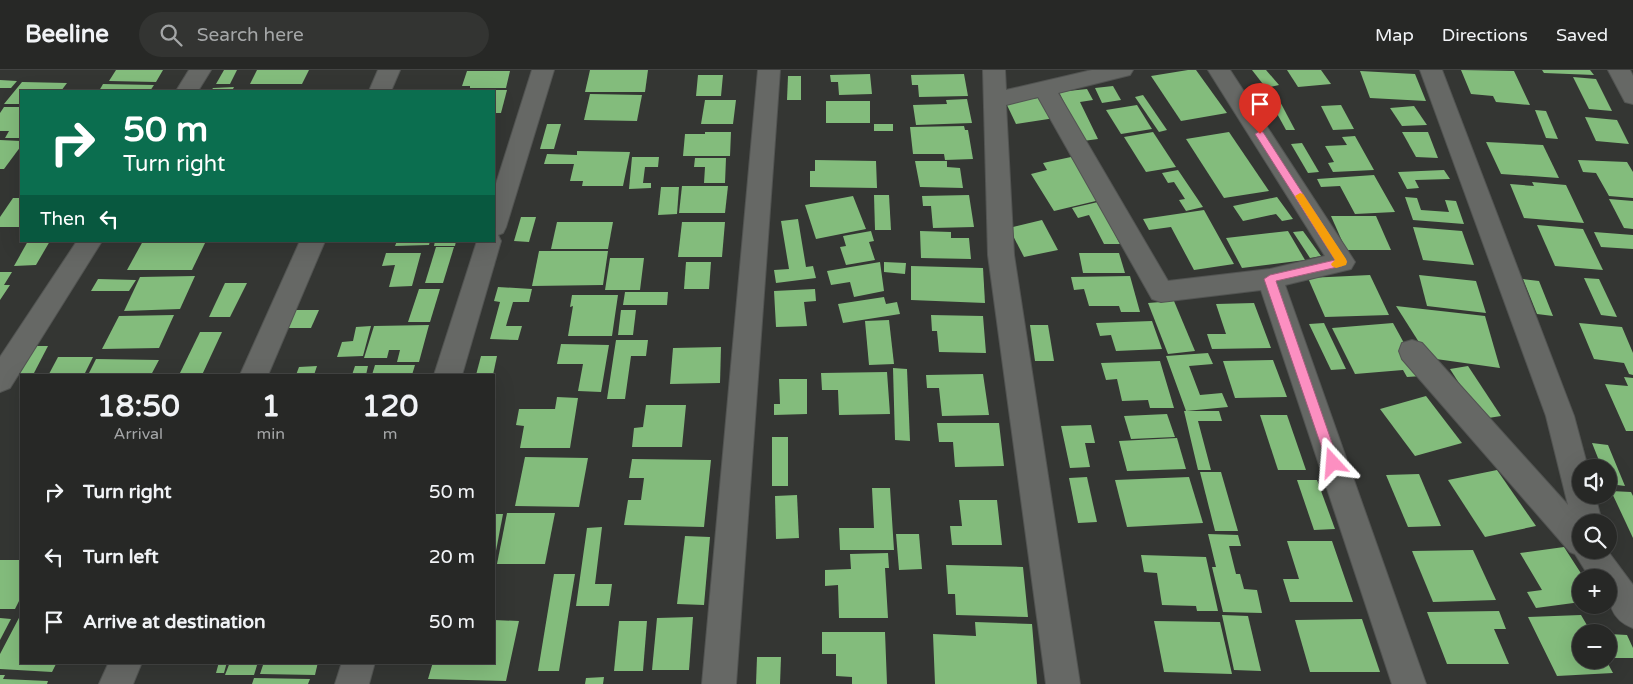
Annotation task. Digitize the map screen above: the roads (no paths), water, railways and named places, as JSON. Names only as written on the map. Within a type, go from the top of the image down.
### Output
[{"type":"street","points":[[187,90],[200,70]]},
{"type":"street","points":[[380,90],[389,70]]},
{"type":"street","points":[[495,224],[543,70]]},
{"type":"street","points":[[719,684],[769,70]]},
{"type":"street","points":[[994,70],[1001,255],[1063,684]]},
{"type":"street","points":[[996,100],[1122,70]]},
{"type":"street","points":[[1044,88],[1160,292],[1270,279],[1342,262],[1219,70]]},
{"type":"street","points":[[1431,70],[1560,416],[1585,514]]},
{"type":"street","points":[[1619,70],[1633,97]]},
{"type":"street","points":[[0,380],[89,242]]},
{"type":"street","points":[[254,374],[313,242]]},
{"type":"street","points":[[448,374],[489,242]]},
{"type":"street","points":[[1270,279],[1409,684]]},
{"type":"street","points":[[1412,350],[1572,530]]},
{"type":"street","points":[[1596,559],[1633,612]]},
{"type":"street","points":[[116,684],[125,664]]},
{"type":"street","points":[[352,684],[358,664]]}]
